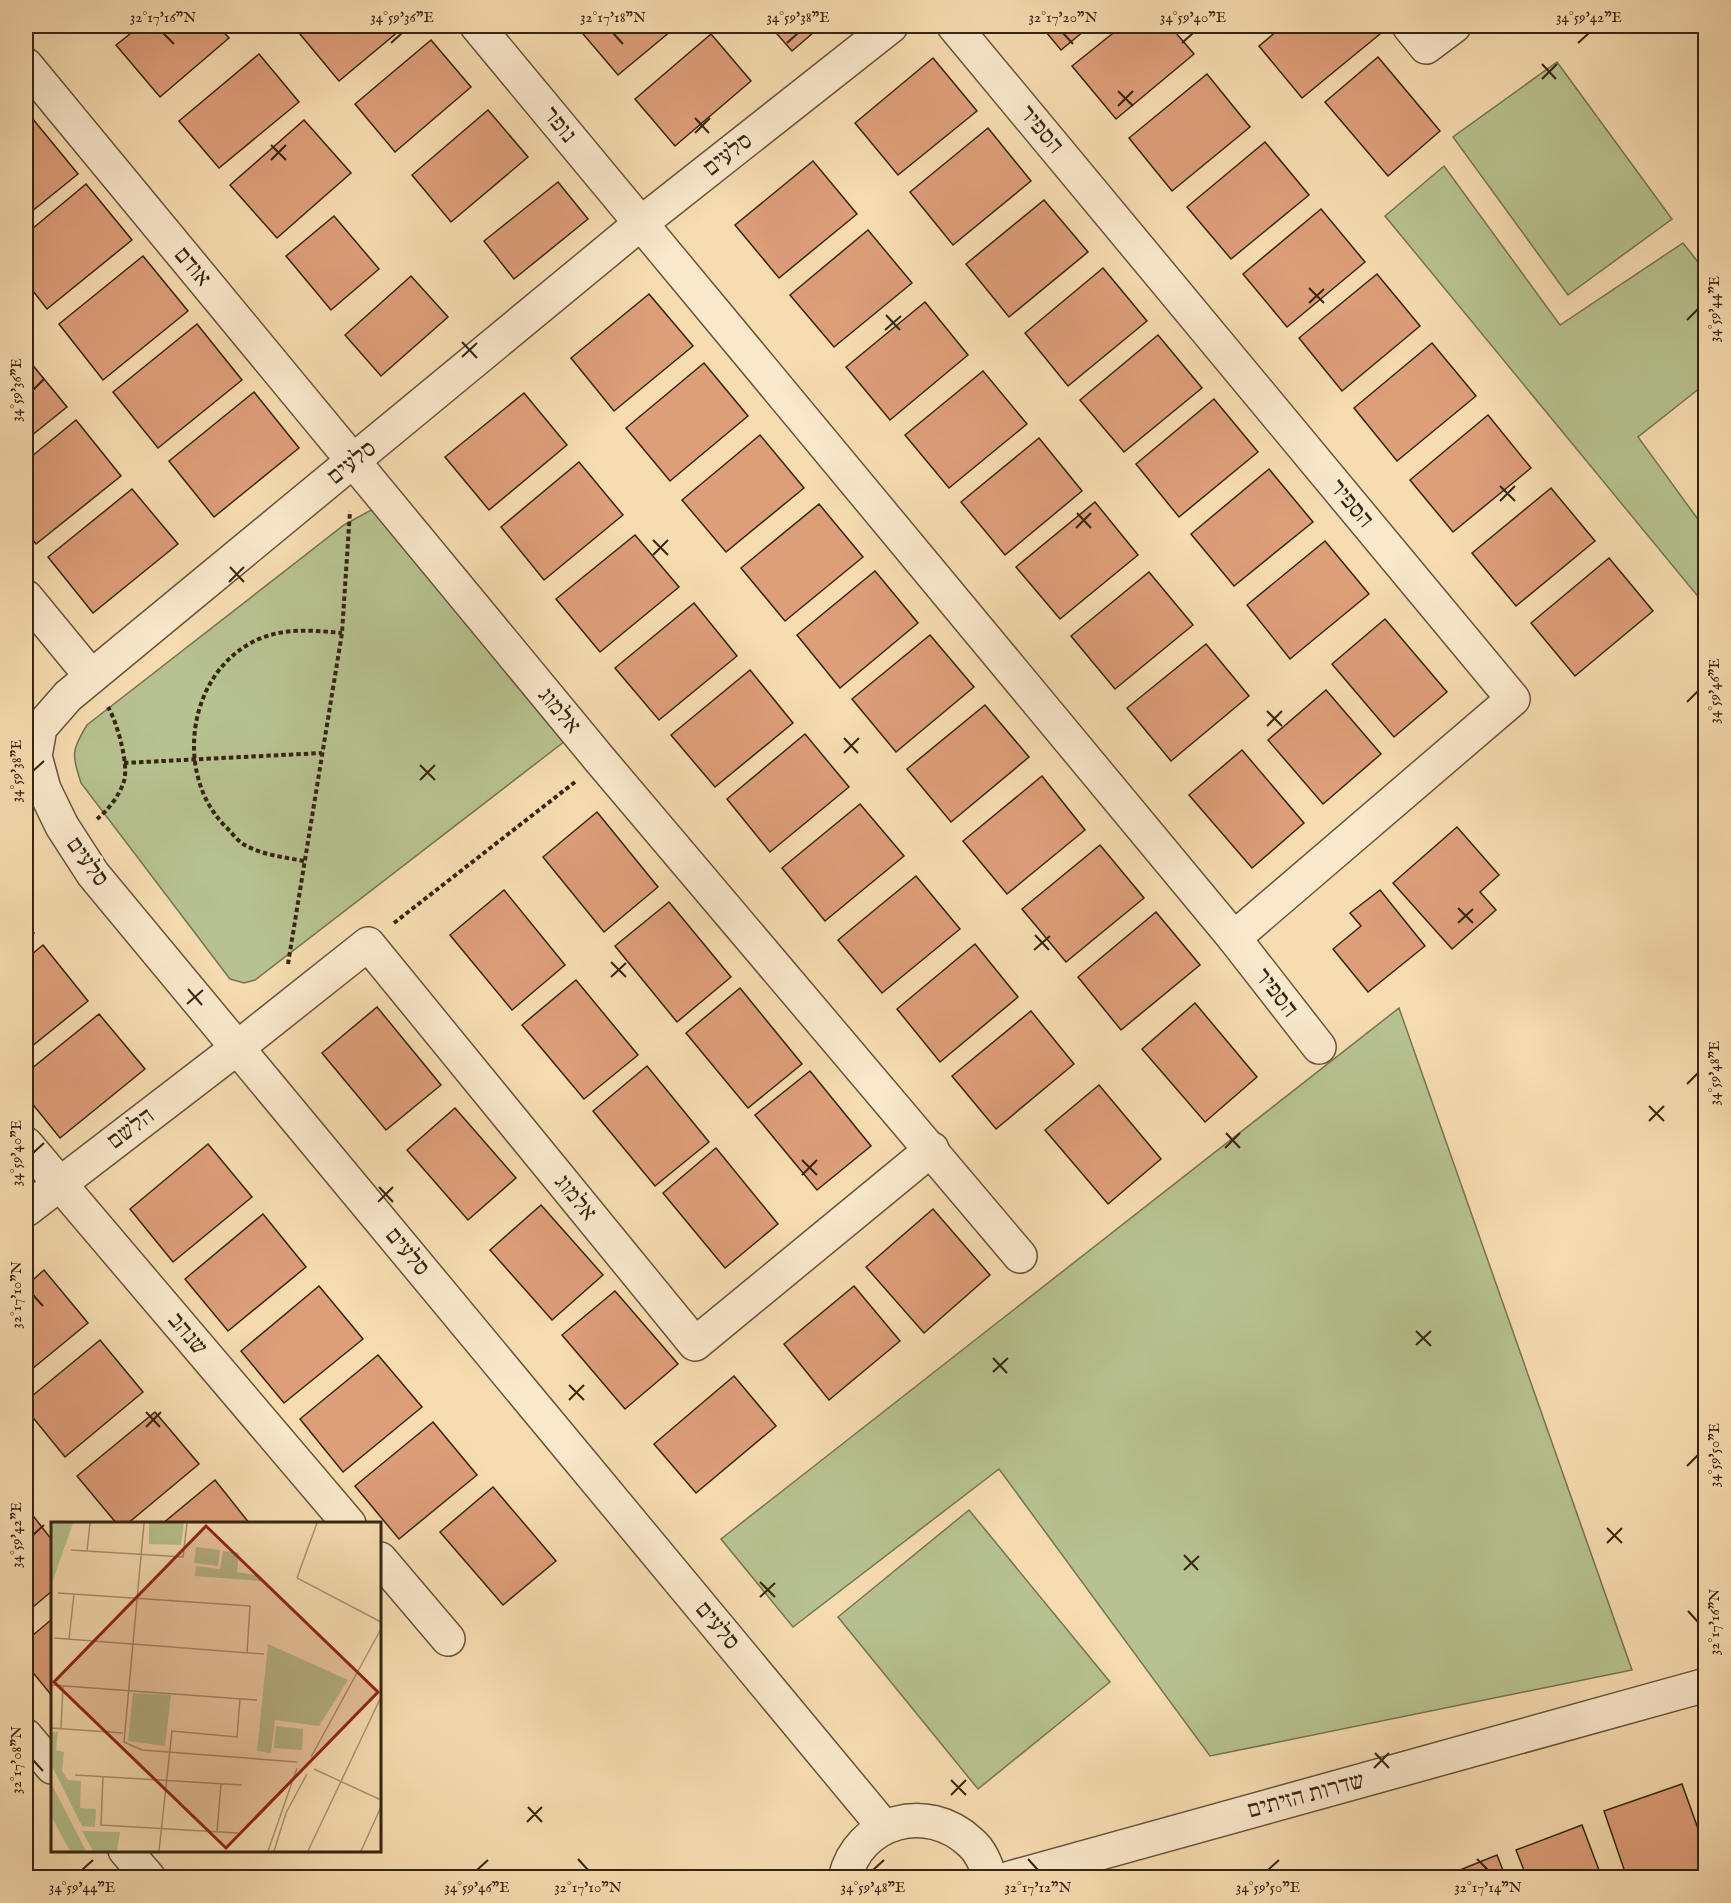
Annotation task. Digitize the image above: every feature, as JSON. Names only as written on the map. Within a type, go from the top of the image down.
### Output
[{"type":"street","name":"נופר","points":[[477,26],[640,224]]},
{"type":"street","name":"סלעים","points":[[884,1827],[93,874],[62,826],[44,789],[36,756],[40,728],[68,696],[91,676],[640,224],[891,26]]},
{"type":"street","name":"הספיר","points":[[954,26],[1513,699],[1234,938]]},
{"type":"street","points":[[1417,36],[1454,26]]},
{"type":"street","name":"אודם","points":[[27,71],[353,462]]},
{"type":"street","name":"הספיר","points":[[640,224],[1234,938],[1319,1047]]},
{"type":"street","name":"אלמוג","points":[[353,462],[601,761],[932,1149],[1020,1256]]},
{"type":"street","points":[[26,597],[91,676]]},
{"type":"street","points":[[237,1048],[368,944]]},
{"type":"street","name":"אלמוג","points":[[368,944],[695,1344],[932,1149]]},
{"type":"street","name":"הלשם","points":[[26,1210],[237,1048]]},
{"type":"street","name":"שנהב","points":[[26,1144],[342,1521]]},
{"type":"street","points":[[381,1560],[448,1639]]},
{"type":"street","name":"שדרות הזיתים","points":[[1010,1878],[1706,1685]]},
{"type":"street","points":[[843,1873],[863,1843],[884,1827],[906,1820],[930,1821],[952,1828],[971,1842],[985,1861],[990,1878]]},
{"type":"street","points":[[126,1852],[148,1878]]},
{"type":"path","points":[[280,1015],[342,633],[353,462]]},
{"type":"path","points":[[304,861],[270,855],[242,843],[214,816],[200,789],[195,759],[194,740],[198,712],[210,682],[228,658],[250,643],[274,634],[302,629],[342,633]]},
{"type":"path","points":[[71,841],[108,810],[125,780],[123,752],[114,717],[91,676]]},
{"type":"path","points":[[124,763],[322,753]]},
{"type":"path","points":[[368,944],[601,761]]},
{"type":"green space","points":[[1557,62],[1672,219],[1568,295],[1453,137]]},
{"type":"green space","points":[[1444,166],[1560,325],[1683,243],[1705,271],[1705,384],[1638,437],[1705,529],[1705,605],[1385,216]]},
{"type":"green space","points":[[371,510],[384,518],[569,738],[255,980],[244,983],[230,979],[81,783],[75,759],[76,747],[87,725],[344,525]]},
{"type":"green space","points":[[1399,1008],[1632,1670],[1210,1756],[999,1469],[793,1627],[721,1539]]},
{"type":"green space","points":[[969,1510],[1110,1682],[978,1789],[838,1617]]},
{"type":"building","points":[[140,26],[218,26],[229,38],[160,97],[116,45]]},
{"type":"building","points":[[310,26],[405,26],[339,81],[300,34]]},
{"type":"building","points":[[582,26],[677,26],[618,75],[578,28]]},
{"type":"building","points":[[770,26],[821,26],[792,51]]},
{"type":"building","points":[[1041,26],[1090,26],[1061,50]]},
{"type":"building","points":[[1122,26],[1170,26],[1194,54],[1116,119],[1072,66]]},
{"type":"building","points":[[1283,26],[1373,26],[1380,34],[1302,98],[1259,46]]},
{"type":"building","points":[[711,34],[751,81],[675,146],[635,99]]},
{"type":"building","points":[[431,40],[471,87],[395,152],[355,104]]},
{"type":"building","points":[[259,54],[299,102],[219,168],[179,121]]},
{"type":"building","points":[[1378,57],[1440,131],[1388,176],[1325,102]]},
{"type":"building","points":[[933,58],[977,111],[898,175],[855,123]]},
{"type":"building","points":[[1207,74],[1250,127],[1172,191],[1129,138]]},
{"type":"building","points":[[488,110],[528,157],[451,222],[412,175]]},
{"type":"building","points":[[32,118],[78,174],[26,216],[26,124]]},
{"type":"building","points":[[304,120],[351,173],[277,238],[230,185]]},
{"type":"building","points":[[988,128],[1031,181],[953,245],[910,192]]},
{"type":"building","points":[[1265,142],[1309,195],[1231,259],[1187,207]]},
{"type":"building","points":[[813,161],[857,214],[779,278],[735,225]]},
{"type":"building","points":[[558,182],[588,219],[514,279],[484,241]]},
{"type":"building","points":[[86,184],[132,240],[47,309],[26,282],[26,234]]},
{"type":"building","points":[[1044,200],[1088,252],[1009,317],[966,264]]},
{"type":"building","points":[[1321,209],[1365,262],[1287,327],[1243,274]]},
{"type":"building","points":[[334,216],[379,269],[331,310],[286,256]]},
{"type":"building","points":[[868,230],[912,283],[834,347],[790,295]]},
{"type":"building","points":[[143,256],[188,311],[103,380],[59,324]]},
{"type":"building","points":[[1103,268],[1147,321],[1068,386],[1025,333]]},
{"type":"building","points":[[1377,274],[1420,326],[1342,391],[1299,338]]},
{"type":"building","points":[[411,276],[448,317],[381,376],[345,335]]},
{"type":"building","points":[[649,294],[693,346],[614,411],[571,358]]},
{"type":"building","points":[[925,302],[968,355],[890,420],[846,367]]},
{"type":"building","points":[[197,324],[242,380],[158,448],[113,392]]},
{"type":"building","points":[[1158,335],[1202,388],[1124,452],[1080,400]]},
{"type":"building","points":[[1432,343],[1476,396],[1397,461],[1354,408]]},
{"type":"building","points":[[26,357],[67,407],[26,440]]},
{"type":"building","points":[[704,363],[748,416],[670,481],[626,428]]},
{"type":"building","points":[[983,371],[1027,424],[949,488],[905,435]]},
{"type":"building","points":[[254,392],[299,448],[214,517],[169,461]]},
{"type":"building","points":[[524,393],[567,445],[489,510],[445,457]]},
{"type":"building","points":[[1214,399],[1258,452],[1179,517],[1136,464]]},
{"type":"building","points":[[1488,415],[1531,468],[1453,532],[1410,480]]},
{"type":"building","points":[[76,420],[121,476],[36,544],[26,531],[26,461]]},
{"type":"building","points":[[760,435],[804,488],[726,552],[682,500]]},
{"type":"building","points":[[1039,438],[1082,491],[1005,555],[961,502]]},
{"type":"building","points":[[579,462],[623,515],[544,580],[501,527]]},
{"type":"building","points":[[1269,469],[1313,522],[1234,586],[1191,534]]},
{"type":"building","points":[[1551,488],[1595,541],[1516,606],[1472,553]]},
{"type":"building","points":[[132,489],[178,544],[93,613],[48,557]]},
{"type":"building","points":[[1095,502],[1138,555],[1060,619],[1016,567]]},
{"type":"building","points":[[819,504],[863,557],[785,621],[741,568]]},
{"type":"building","points":[[635,535],[679,587],[600,652],[556,599]]},
{"type":"building","points":[[1325,541],[1369,594],[1290,659],[1247,605]]},
{"type":"building","points":[[1609,558],[1653,611],[1575,676],[1531,623]]},
{"type":"building","points":[[875,571],[918,623],[840,688],[797,635]]},
{"type":"building","points":[[1149,572],[1193,625],[1115,689],[1071,636]]},
{"type":"building","points":[[694,603],[737,656],[659,720],[615,668]]},
{"type":"building","points":[[1385,619],[1447,692],[1394,737],[1332,664]]},
{"type":"building","points":[[930,635],[974,687],[896,752],[852,699]]},
{"type":"building","points":[[1206,644],[1249,696],[1171,761],[1127,708]]},
{"type":"building","points":[[750,670],[793,723],[715,787],[671,735]]},
{"type":"building","points":[[1326,690],[1381,754],[1323,804],[1268,740]]},
{"type":"building","points":[[985,705],[1029,757],[951,822],[907,769]]},
{"type":"building","points":[[805,734],[849,787],[770,852],[727,799]]},
{"type":"building","points":[[1242,750],[1304,823],[1252,868],[1189,795]]},
{"type":"building","points":[[1042,776],[1085,830],[1007,894],[963,841]]},
{"type":"building","points":[[860,804],[904,856],[825,921],[782,868]]},
{"type":"building","points":[[597,812],[658,887],[604,932],[543,857]]},
{"type":"building","points":[[1457,827],[1499,875],[1480,892],[1496,910],[1452,949],[1393,883]]},
{"type":"building","points":[[1100,845],[1144,898],[1066,962],[1022,909]]},
{"type":"building","points":[[916,876],[960,929],[882,993],[838,940]]},
{"type":"building","points":[[504,890],[565,965],[512,1010],[450,935]]},
{"type":"building","points":[[1380,890],[1425,946],[1368,992],[1333,949],[1361,926],[1350,913]]},
{"type":"building","points":[[669,902],[731,977],[677,1022],[615,946]]},
{"type":"building","points":[[1156,912],[1200,965],[1121,1030],[1078,977]]},
{"type":"building","points":[[26,923],[34,933],[26,939]]},
{"type":"building","points":[[975,944],[1018,997],[940,1062],[897,1009]]},
{"type":"building","points":[[43,945],[88,1001],[26,1051],[26,959]]},
{"type":"building","points":[[576,980],[638,1055],[584,1099],[522,1025]]},
{"type":"building","points":[[740,988],[802,1064],[748,1108],[686,1033]]},
{"type":"building","points":[[1195,1003],[1257,1077],[1205,1122],[1142,1049]]},
{"type":"building","points":[[377,1007],[441,1085],[386,1130],[322,1053]]},
{"type":"building","points":[[1031,1011],[1074,1064],[996,1129],[952,1076]]},
{"type":"building","points":[[99,1014],[145,1069],[60,1138],[26,1096],[26,1073]]},
{"type":"building","points":[[647,1066],[709,1142],[655,1186],[593,1111]]},
{"type":"building","points":[[810,1071],[871,1146],[817,1190],[755,1115]]},
{"type":"building","points":[[1099,1085],[1161,1159],[1108,1204],[1045,1130]]},
{"type":"building","points":[[455,1108],[516,1178],[468,1220],[407,1150]]},
{"type":"building","points":[[208,1144],[252,1197],[173,1262],[130,1209]]},
{"type":"building","points":[[716,1148],[778,1224],[725,1268],[663,1193]]},
{"type":"building","points":[[541,1205],[603,1275],[552,1320],[490,1250]]},
{"type":"building","points":[[933,1209],[990,1275],[924,1333],[866,1267]]},
{"type":"building","points":[[263,1214],[306,1267],[228,1331],[185,1279]]},
{"type":"building","points":[[44,1270],[88,1323],[26,1374],[26,1286]]},
{"type":"building","points":[[319,1286],[363,1339],[284,1403],[241,1351]]},
{"type":"building","points":[[854,1286],[900,1341],[829,1400],[784,1344]]},
{"type":"building","points":[[615,1291],[678,1364],[625,1409],[562,1335]]},
{"type":"building","points":[[100,1340],[143,1392],[65,1457],[26,1409],[26,1401]]},
{"type":"building","points":[[378,1355],[422,1407],[343,1472],[300,1419]]},
{"type":"building","points":[[734,1376],[776,1426],[696,1493],[654,1444]]},
{"type":"building","points":[[155,1412],[199,1464],[129,1522],[115,1522],[77,1476]]},
{"type":"building","points":[[433,1422],[477,1475],[399,1539],[355,1486]]},
{"type":"building","points":[[215,1480],[248,1522],[164,1522]]},
{"type":"building","points":[[493,1487],[556,1561],[503,1605],[440,1532]]},
{"type":"building","points":[[34,1517],[51,1539],[51,1592],[26,1613],[26,1524]]},
{"type":"building","points":[[51,1620],[51,1695],[26,1664],[26,1641]]},
{"type":"building","points":[[1682,1784],[1706,1851],[1706,1877],[1627,1878],[1604,1811]]},
{"type":"building","points":[[1582,1825],[1602,1878],[1527,1878],[1516,1850]]},
{"type":"building","points":[[1497,1855],[1506,1878],[1440,1878]]}]
